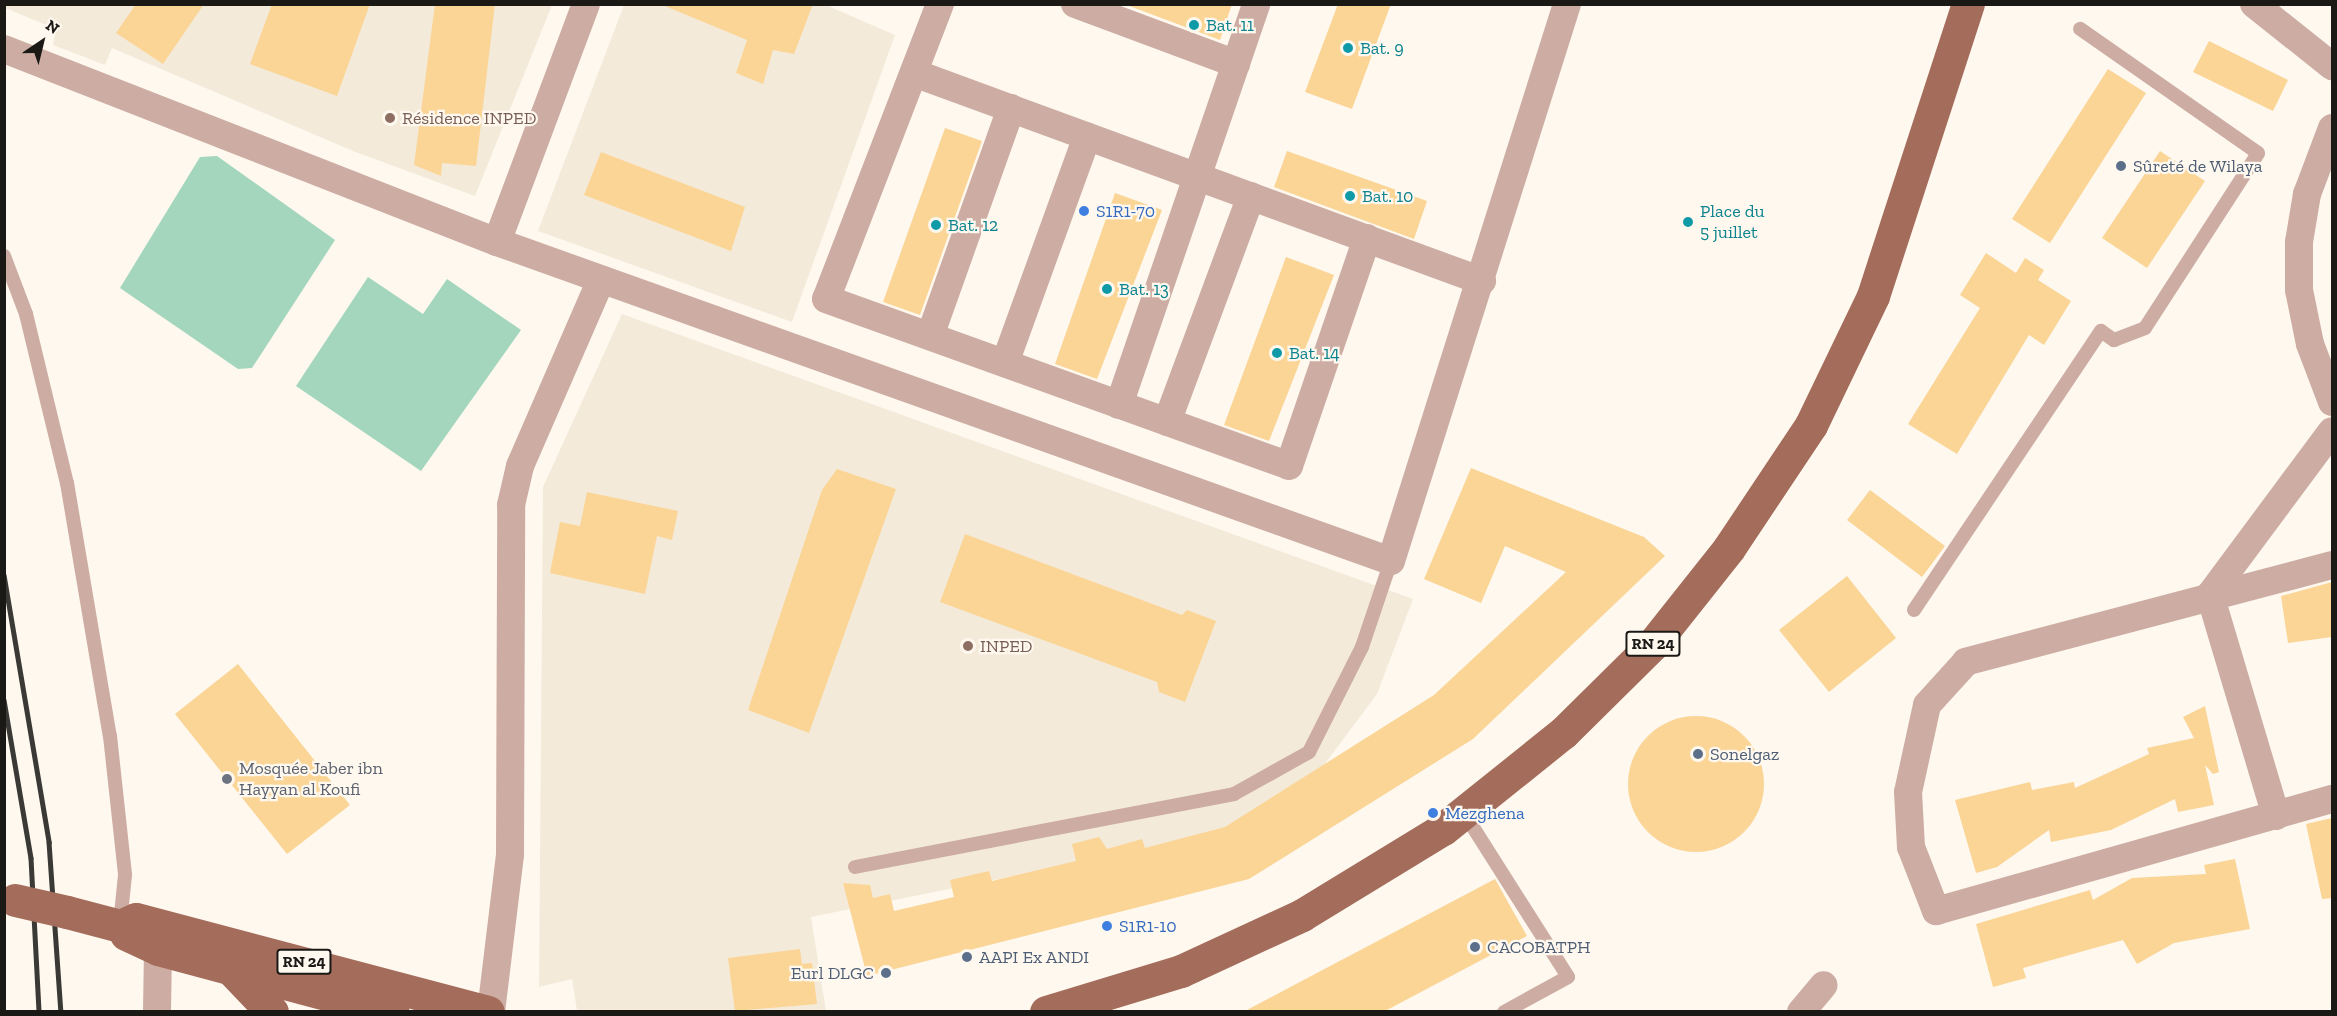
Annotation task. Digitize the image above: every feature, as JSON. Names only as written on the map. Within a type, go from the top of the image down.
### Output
[{"type":"main road","name":"RN 24","points":[[1046,1011],[1181,971],[1302,915],[1464,813],[1563,733],[1653,644],[1729,548],[1811,425],[1873,296],[1968,4]]},
{"type":"main road","name":"RN 24","points":[[10,899],[120,926],[136,920],[489,1011]]},
{"type":"main road","name":"RN 24","points":[[120,926],[132,941],[393,1011]]},
{"type":"main road","points":[[231,969],[272,1011]]},
{"type":"street","points":[[497,242],[586,4]]},
{"type":"street","points":[[940,4],[826,299],[1289,466],[1367,238]]},
{"type":"street","points":[[1075,4],[1236,64]]},
{"type":"street","points":[[1119,405],[1256,4]]},
{"type":"street","points":[[4,49],[497,242],[1391,561],[1482,281],[1567,4]]},
{"type":"street","points":[[2259,6],[2332,66]]},
{"type":"street","points":[[914,73],[1482,281]]},
{"type":"street","points":[[930,336],[1011,108]]},
{"type":"street","points":[[2332,128],[2307,194],[2299,242],[2299,290],[2310,344],[2332,402]]},
{"type":"street","points":[[1005,363],[1087,136]]},
{"type":"street","points":[[1167,422],[1251,196]]},
{"type":"street","points":[[489,1011],[510,854],[511,505],[520,466],[601,280]]},
{"type":"street","points":[[2210,595],[2332,431]]},
{"type":"street","points":[[2332,565],[2210,595],[1966,662],[1927,705],[1908,792],[1911,848],[1936,912],[2332,799]]},
{"type":"street","points":[[2210,595],[2276,816]]},
{"type":"street","points":[[156,1011],[158,949]]},
{"type":"street","points":[[1801,1011],[1824,985]]},
{"type":"lane","points":[[1914,610],[2101,331],[2114,340],[2145,328],[2258,153],[2080,29]]},
{"type":"lane","points":[[4,256],[26,314],[67,483],[110,736],[125,875],[120,926]]},
{"type":"lane","points":[[855,867],[1234,794],[1309,752],[1362,647],[1391,561]]},
{"type":"lane","points":[[1464,813],[1568,977],[1504,1011]]},
{"type":"shaded area","name":"Résidence INPED","points":[[6,4],[552,5],[475,196],[353,151],[112,48],[105,65],[53,45],[56,29],[5,8]]},
{"type":"shaded area","points":[[624,5],[826,5],[895,35],[792,322],[538,231]]},
{"type":"shaded area","name":"INPED","points":[[622,314],[1413,599],[1377,694],[1321,769],[1235,831],[811,917],[826,1011],[577,1011],[572,979],[539,987],[543,487]]},
{"type":"green space","points":[[217,156],[335,240],[252,368],[238,369],[120,288],[200,157]]},
{"type":"green space","points":[[368,277],[423,314],[447,279],[521,330],[421,471],[296,386]]},
{"type":"building","points":[[136,4],[204,4],[163,64],[116,33]]},
{"type":"building","points":[[272,4],[370,4],[337,96],[250,64]]},
{"type":"building","points":[[435,4],[495,4],[476,166],[442,163],[441,176],[414,165]]},
{"type":"building","points":[[660,4],[813,4],[794,54],[773,50],[763,84],[736,73],[747,40]]},
{"type":"building","name":"Bat. 11","points":[[1124,4],[1232,4],[1220,40]]},
{"type":"building","name":"Bat. 9","points":[[1338,4],[1391,4],[1352,109],[1305,92]]},
{"type":"building","points":[[2209,41],[2288,80],[2273,111],[2193,72]]},
{"type":"building","points":[[2108,69],[2146,93],[2050,243],[2012,219]]},
{"type":"building","name":"Bat. 12","points":[[945,128],[982,141],[920,315],[883,302]]},
{"type":"building","name":"Bat. 10","points":[[1287,151],[1427,201],[1414,239],[1274,187]]},
{"type":"building","points":[[2160,151],[2205,181],[2147,268],[2102,238]]},
{"type":"building","points":[[601,152],[745,207],[731,251],[584,195]]},
{"type":"building","name":"Bat. 13","points":[[1115,193],[1162,210],[1097,379],[1055,364]]},
{"type":"building","points":[[1986,253],[2016,273],[2025,258],[2044,270],[2038,280],[2071,301],[2044,345],[2029,335],[1957,454],[1908,424],[1980,308],[1960,295]]},
{"type":"building","name":"Bat. 14","points":[[1286,257],[1334,275],[1269,441],[1224,425]]},
{"type":"building","points":[[1471,468],[1644,537],[1665,556],[1473,739],[1249,879],[867,976],[843,883],[870,885],[873,898],[890,894],[894,911],[954,897],[950,880],[989,871],[992,881],[1076,861],[1072,844],[1099,837],[1107,849],[1142,839],[1145,848],[1225,827],[1434,695],[1566,572],[1505,546],[1481,603],[1424,579]]},
{"type":"building","points":[[837,469],[896,489],[809,733],[748,710],[822,490]]},
{"type":"building","points":[[1870,490],[1945,546],[1922,577],[1847,520]]},
{"type":"building","points":[[587,492],[678,511],[672,540],[657,536],[645,594],[550,573],[560,522],[580,526]]},
{"type":"building","points":[[965,534],[1182,615],[1187,610],[1216,621],[1185,702],[1159,692],[1157,682],[940,602]]},
{"type":"building","points":[[1847,576],[1896,638],[1829,692],[1779,630]]},
{"type":"building","points":[[2332,582],[2332,637],[2288,643],[2281,596]]},
{"type":"building","points":[[238,664],[350,805],[287,854],[175,714]]},
{"type":"building","points":[[2205,706],[2219,772],[2213,774],[2205,765],[2214,805],[2178,812],[2175,799],[2111,830],[2051,842],[2049,830],[1997,867],[1976,873],[1955,800],[2030,782],[2032,790],[2074,782],[2075,788],[2149,754],[2147,748],[2194,738],[2183,717]]},
{"type":"building","points":[[1696,716],[1722,721],[1744,736],[1759,758],[1764,784],[1759,810],[1744,832],[1722,847],[1696,852],[1670,847],[1648,832],[1633,810],[1628,784],[1633,758],[1648,736],[1670,721]]},
{"type":"building","points":[[2332,818],[2332,898],[2322,899],[2306,824]]},
{"type":"building","points":[[2235,859],[2250,929],[2174,943],[2137,964],[2123,940],[2023,968],[2026,978],[1993,987],[1976,924],[2090,890],[2093,900],[2132,878],[2206,874],[2204,865]]},
{"type":"building","points":[[1495,879],[1527,936],[1385,1011],[1245,1011]]},
{"type":"building","points":[[800,949],[802,964],[812,963],[817,1004],[735,1011],[728,958]]},
{"type":"railway","points":[[4,575],[49,842],[61,1012]]},
{"type":"railway","points":[[4,700],[31,858],[39,1012]]},
{"type":"place","name":"Bat. 11","points":[[1194,25]]},
{"type":"place","name":"Bat. 9","points":[[1348,48]]},
{"type":"place","name":"Résidence INPED","points":[[390,118]]},
{"type":"place","name":"Sûreté de Wilaya","points":[[2121,166]]},
{"type":"place","name":"Bat. 10","points":[[1350,196]]},
{"type":"place","name":"S1R1-70","points":[[1084,211]]},
{"type":"place","name":"Place du 5 juillet","points":[[1688,222]]},
{"type":"place","name":"Bat. 12","points":[[936,225]]},
{"type":"place","name":"Bat. 13","points":[[1107,289]]},
{"type":"place","name":"Bat. 14","points":[[1277,353]]},
{"type":"place","name":"INPED","points":[[968,646]]},
{"type":"place","name":"Sonelgaz","points":[[1698,754]]},
{"type":"place","name":"Mosquée Jaber ibn Hayyan al Koufi","points":[[227,779]]},
{"type":"place","name":"Mezghena","points":[[1433,813]]},
{"type":"place","name":"S1R1-10","points":[[1107,926]]},
{"type":"place","name":"CACOBATPH","points":[[1475,947]]},
{"type":"place","name":"AAPI Ex ANDI","points":[[967,957]]},
{"type":"place","name":"Eurl DLGC","points":[[886,973]]}]
